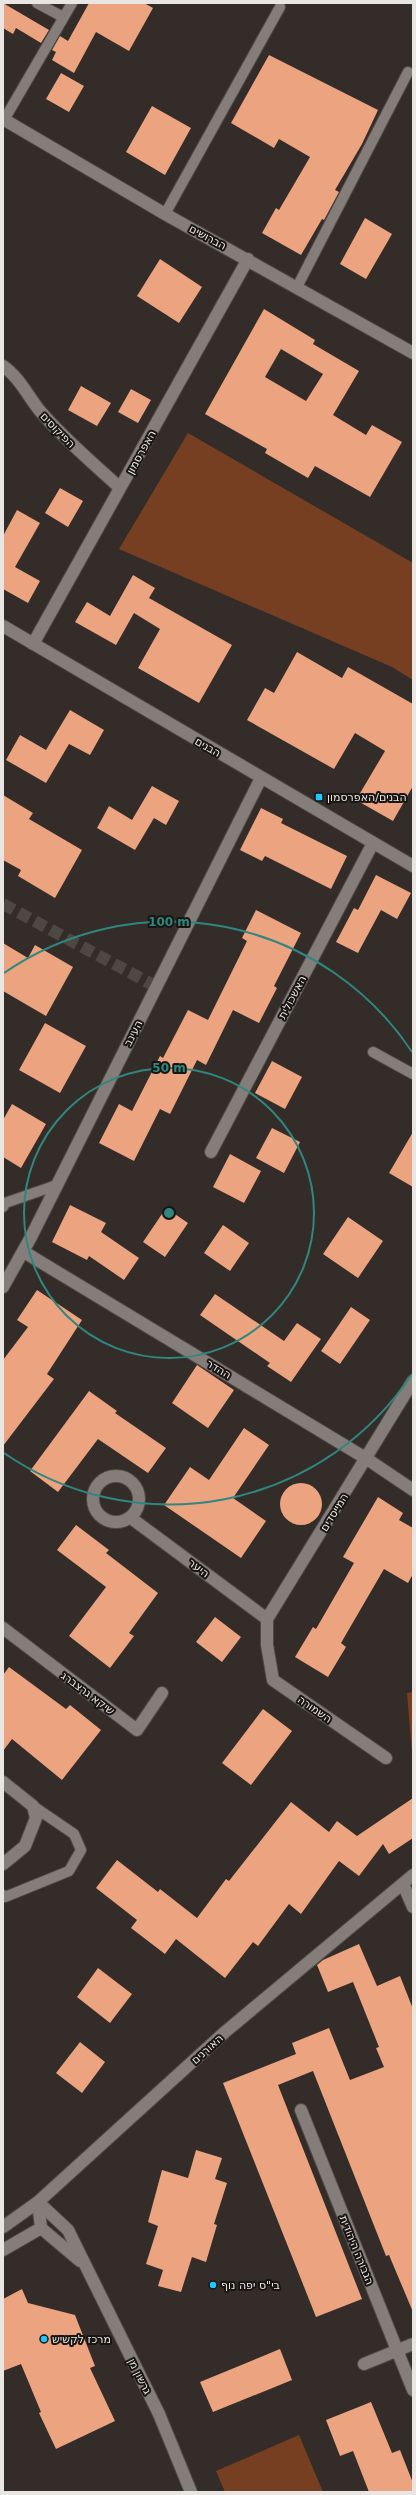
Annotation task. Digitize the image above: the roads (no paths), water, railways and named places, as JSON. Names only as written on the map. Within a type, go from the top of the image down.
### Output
[{"type":"street","name":"הברושים","points":[[4,119],[165,214],[248,259],[413,353]]},
{"type":"street","name":"האפרסמון","points":[[33,644],[248,259]]},
{"type":"street","name":"הפיקוסים","points":[[3,366],[26,389],[39,410],[70,443],[120,488]]},
{"type":"street","name":"הבנים","points":[[3,626],[413,866]]},
{"type":"street","name":"העינב","points":[[3,1287],[24,1252],[261,778]]},
{"type":"street","name":"האשכולית","points":[[211,1152],[373,843]]},
{"type":"street","name":"ההדר","points":[[24,1252],[367,1459],[413,1490]]},
{"type":"street","name":"המייסדים","points":[[267,1619],[367,1459],[413,1381]]},
{"type":"street","name":"היער","points":[[131,1518],[267,1619]]},
{"type":"street","name":"השמורה","points":[[267,1619],[267,1645],[273,1680],[386,1758]]},
{"type":"street","name":"שיקא גרצברג","points":[[3,1628],[137,1730],[162,1693]]},
{"type":"street","points":[[3,1782],[33,1806],[36,1818],[25,1846],[3,1864]]},
{"type":"street","name":"האורנים","points":[[3,2227],[38,2202],[226,2032],[413,1875]]},
{"type":"street","points":[[403,1884],[413,1907]]},
{"type":"street","name":"הגבורה היהודית","points":[[301,2110],[413,2390]]},
{"type":"street","points":[[3,2250],[41,2228],[38,2202]]},
{"type":"street","name":"גרשון מן","points":[[38,2202],[68,2230],[159,2414],[191,2492]]},
{"type":"street","name":"גרשון מן","points":[[41,2228],[83,2263]]},
{"type":"street","points":[[364,2364],[413,2344]]},
{"type":"lane","points":[[37,3],[63,17]]},
{"type":"lane","points":[[4,119],[72,3]]},
{"type":"lane","points":[[165,214],[280,7]]},
{"type":"lane","points":[[297,287],[408,72]]},
{"type":"lane","points":[[373,1052],[413,1074]]},
{"type":"lane","points":[[3,1207],[5,1203],[57,1185]]},
{"type":"lane","points":[[3,1895],[5,1897],[69,1871],[81,1850],[74,1834],[33,1806]]},
{"type":"tunnel","points":[[3,904],[157,987]]},
{"type":"place","name":"הבנים/האפרסמון","points":[[319,797]]},
{"type":"place","name":"בי\"ס יפה נוף","points":[[213,2285]]},
{"type":"place","name":"מרכז לקשיש","points":[[44,2339]]}]
